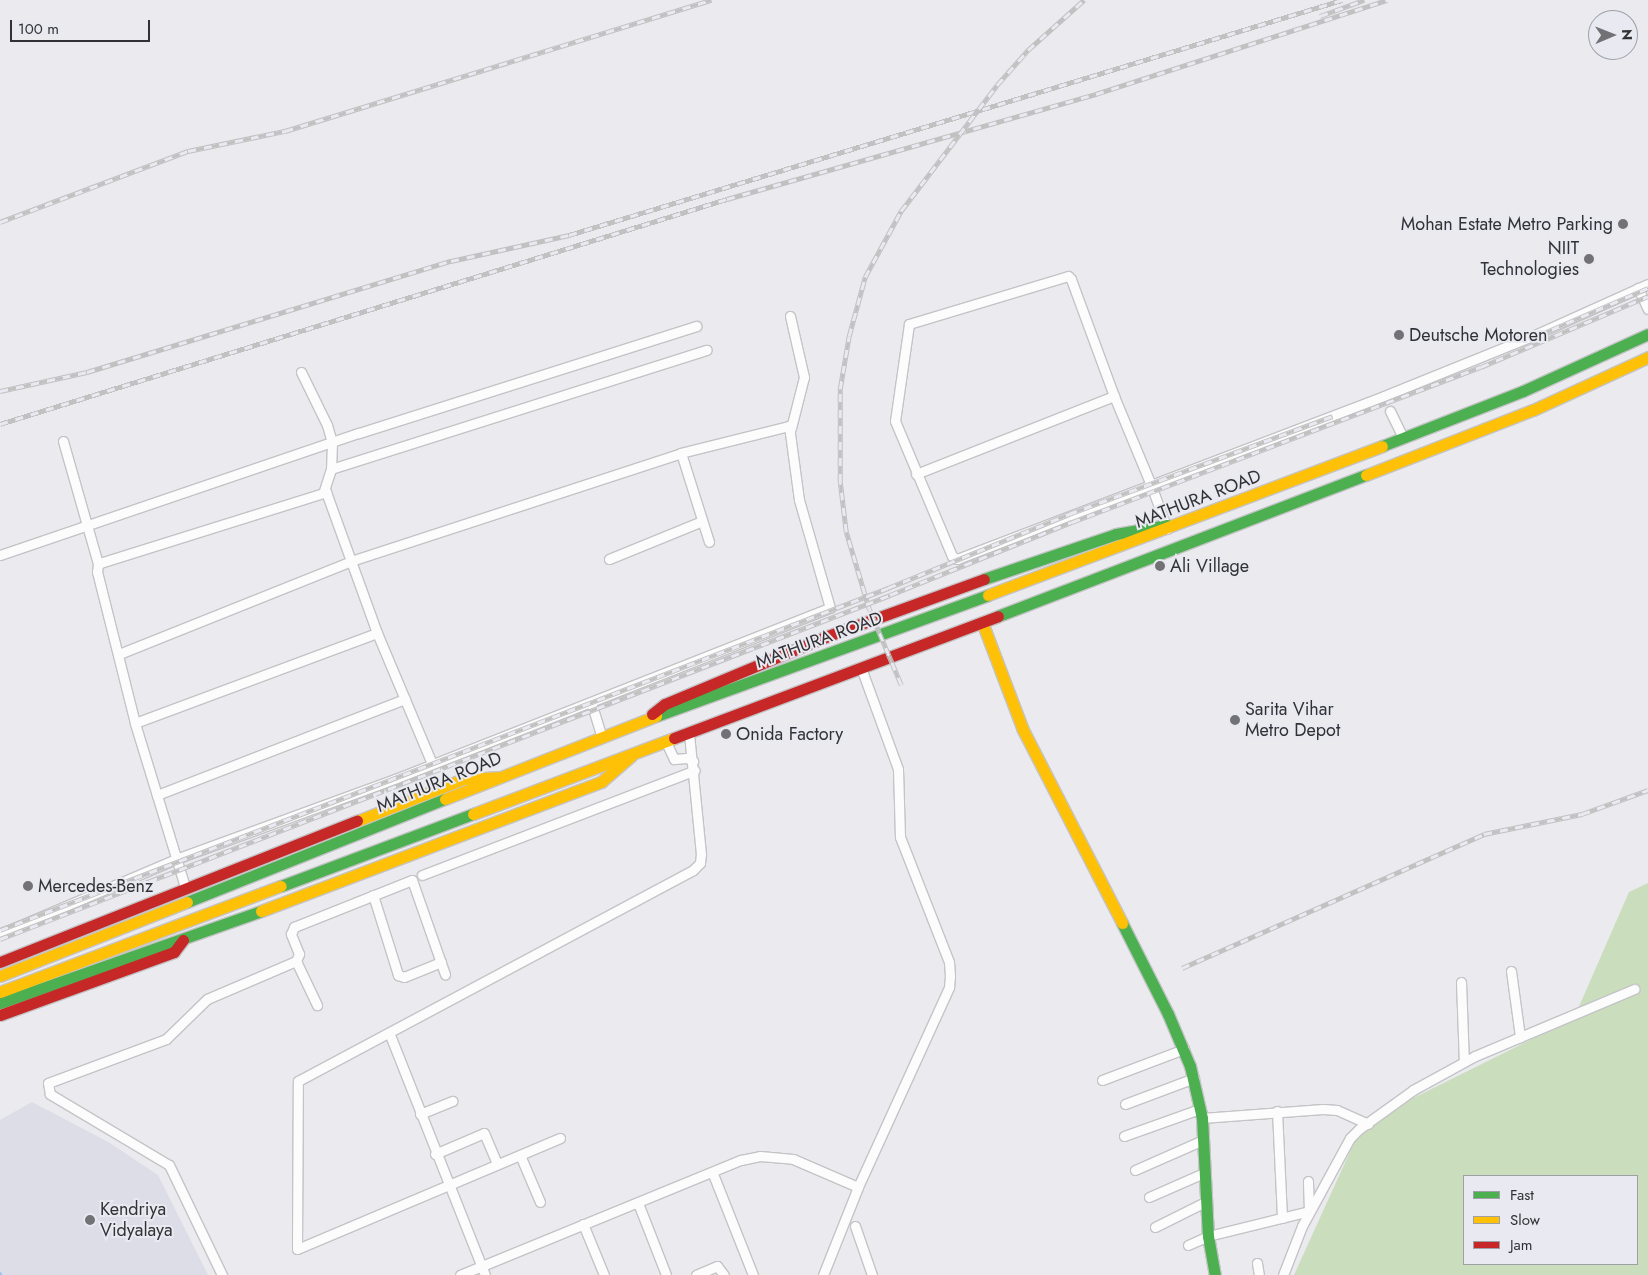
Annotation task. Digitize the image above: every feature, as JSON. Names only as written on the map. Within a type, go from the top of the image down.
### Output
[{"type":"main road","name":"MATHURA ROAD","points":[[0,976],[640,722],[1166,527],[1191,520],[1403,438],[1523,391],[1648,334]]},
{"type":"main road","points":[[0,992],[690,733],[1533,410],[1648,357]]},
{"type":"main road","points":[[640,722],[665,704],[825,637],[1065,550],[1116,534],[1166,527]]},
{"type":"main road","points":[[982,622],[1023,730],[1184,1049],[1194,1078],[1201,1114],[1205,1202],[1208,1236],[1215,1275]]},
{"type":"main road","points":[[0,1003],[184,940],[601,782],[633,754]]},
{"type":"main road","name":"MATHURA ROAD","points":[[0,962],[462,778],[498,777]]},
{"type":"main road","points":[[0,1015],[174,952],[184,940]]},
{"type":"street","points":[[1166,527],[1151,485],[1114,396],[1068,276],[913,320],[907,328],[894,413],[897,428],[916,474],[952,556],[957,559],[1151,485],[1384,396],[1648,284]]},
{"type":"street","points":[[1638,288],[1648,309]]},
{"type":"street","points":[[0,934],[176,859],[432,764],[830,608],[799,500],[791,428],[804,377],[790,316]]},
{"type":"street","points":[[0,555],[332,442],[696,326]]},
{"type":"street","points":[[331,469],[707,350]]},
{"type":"street","points":[[301,372],[327,425],[332,442],[331,469],[324,491],[377,633],[432,764]]},
{"type":"street","points":[[916,474],[1114,396]]},
{"type":"street","points":[[1390,411],[1403,438]]},
{"type":"street","points":[[119,654],[350,561],[681,453],[785,425],[791,428]]},
{"type":"street","points":[[63,441],[89,526],[98,564],[97,572],[136,723],[185,887]]},
{"type":"street","points":[[681,453],[709,542]]},
{"type":"street","points":[[98,564],[324,491]]},
{"type":"street","points":[[609,559],[702,521]]},
{"type":"street","points":[[136,723],[377,633]]},
{"type":"street","points":[[823,1275],[858,1187],[949,987],[950,976],[949,962],[900,837],[898,769],[861,668]]},
{"type":"street","points":[[157,795],[405,699]]},
{"type":"street","points":[[591,702],[602,737]]},
{"type":"street","points":[[560,1138],[297,1249],[298,1082],[390,1035],[693,870],[700,863],[701,854],[690,733]]},
{"type":"street","points":[[666,742],[674,759],[687,758],[694,765]]},
{"type":"street","points":[[422,875],[694,765]]},
{"type":"street","points":[[222,1275],[169,1164],[56,1097],[48,1091],[48,1086],[56,1078],[166,1039],[207,999],[296,961],[299,954],[291,934],[294,927],[412,880],[445,974]]},
{"type":"street","points":[[373,895],[398,975],[402,977],[440,962]]},
{"type":"street","points":[[296,961],[317,1005]]},
{"type":"street","points":[[1511,970],[1520,1037]]},
{"type":"street","points":[[1461,982],[1464,1062]]},
{"type":"street","points":[[1283,1275],[1309,1212],[1350,1138],[1413,1090],[1464,1062],[1634,989]]},
{"type":"street","points":[[390,1035],[448,1185],[484,1270]]},
{"type":"street","points":[[1102,1080],[1184,1049]]},
{"type":"street","points":[[1125,1104],[1194,1078]]},
{"type":"street","points":[[420,1114],[453,1102]]},
{"type":"street","points":[[1124,1136],[1201,1114],[1337,1110],[1368,1124]]},
{"type":"street","points":[[1277,1111],[1282,1218]]},
{"type":"street","points":[[436,1154],[484,1133],[498,1164]]},
{"type":"street","points":[[1135,1170],[1203,1140]]},
{"type":"street","points":[[520,1155],[540,1202]]},
{"type":"street","points":[[460,1275],[484,1270],[583,1224],[713,1174],[741,1160],[778,1156],[793,1159],[858,1187]]},
{"type":"street","points":[[1149,1196],[1204,1173]]},
{"type":"street","points":[[713,1174],[753,1275]]},
{"type":"street","points":[[1308,1181],[1309,1212]]},
{"type":"street","points":[[1155,1227],[1205,1202]]},
{"type":"street","points":[[638,1203],[666,1275]]},
{"type":"street","points":[[1188,1245],[1208,1236],[1309,1212]]},
{"type":"street","points":[[583,1224],[604,1275]]},
{"type":"street","points":[[855,1226],[872,1275]]},
{"type":"street","points":[[1257,1263],[1259,1275]]},
{"type":"street","points":[[696,1275],[717,1266],[724,1275]]},
{"type":"shaded area","name":"Kendriya Vidyalaya","points":[[32,1102],[110,1143],[158,1175],[208,1275],[0,1275],[0,1120]]},
{"type":"green space","points":[[1648,883],[1648,1275],[1294,1275],[1363,1123],[1574,1018],[1629,892]]},
{"type":"railway","points":[[0,222],[188,151],[285,131],[711,0]]},
{"type":"railway","points":[[901,685],[869,609],[846,532],[840,482],[840,389],[849,336],[865,277],[901,211],[997,85],[1028,50],[1084,0]]},
{"type":"railway","points":[[0,391],[87,372],[451,261],[569,235],[1342,0]]},
{"type":"railway","points":[[1320,16],[1364,0]]},
{"type":"railway","points":[[0,424],[727,199],[1096,94],[1387,0]]},
{"type":"railway","points":[[1537,336],[1648,288]]},
{"type":"railway","points":[[0,939],[890,595],[1072,522],[1481,367],[1648,296]]},
{"type":"railway","points":[[0,930],[888,588],[1069,514],[1332,416]]},
{"type":"railway","points":[[1182,968],[1484,834],[1582,814],[1648,790]]},
{"type":"traffic: fast","points":[[1382,446],[1523,391],[1648,334]]},
{"type":"traffic: fast","points":[[998,616],[1366,475]]},
{"type":"traffic: fast","points":[[984,579],[1116,534],[1167,525]]},
{"type":"traffic: fast","points":[[656,716],[988,595]]},
{"type":"traffic: fast","points":[[187,902],[445,799]]},
{"type":"traffic: fast","points":[[281,886],[473,814]]},
{"type":"traffic: fast","points":[[0,1003],[261,911]]},
{"type":"traffic: fast","points":[[1122,923],[1168,1014],[1190,1066],[1202,1118],[1208,1236],[1215,1275]]},
{"type":"traffic: slow","points":[[1366,475],[1533,410],[1648,357]]},
{"type":"traffic: slow","points":[[988,595],[1382,446]]},
{"type":"traffic: slow","points":[[982,622],[1023,730],[1122,923]]},
{"type":"traffic: slow","points":[[445,799],[656,716]]},
{"type":"traffic: slow","points":[[473,814],[674,738]]},
{"type":"traffic: slow","points":[[261,911],[601,782],[631,756]]},
{"type":"traffic: slow","points":[[357,821],[463,779],[498,777]]},
{"type":"traffic: slow","points":[[0,992],[281,886]]},
{"type":"traffic: slow","points":[[0,976],[187,902]]},
{"type":"traffic: jam","points":[[652,714],[665,704],[825,637],[984,579]]},
{"type":"traffic: jam","points":[[674,738],[998,616]]},
{"type":"traffic: jam","points":[[0,962],[357,821]]},
{"type":"traffic: jam","points":[[0,1015],[174,952],[183,940]]},
{"type":"place","name":"Mohan Estate Metro Parking","points":[[1623,224]]},
{"type":"place","name":"NIIT Technologies","points":[[1589,259]]},
{"type":"place","name":"Deutsche Motoren","points":[[1399,335]]},
{"type":"place","name":"Ali Village","points":[[1160,566]]},
{"type":"place","name":"Sarita Vihar Metro Depot","points":[[1235,720]]},
{"type":"place","name":"Onida Factory","points":[[726,734]]},
{"type":"place","name":"Mercedes-Benz","points":[[28,886]]},
{"type":"place","name":"Kendriya Vidyalaya","points":[[90,1220]]}]
